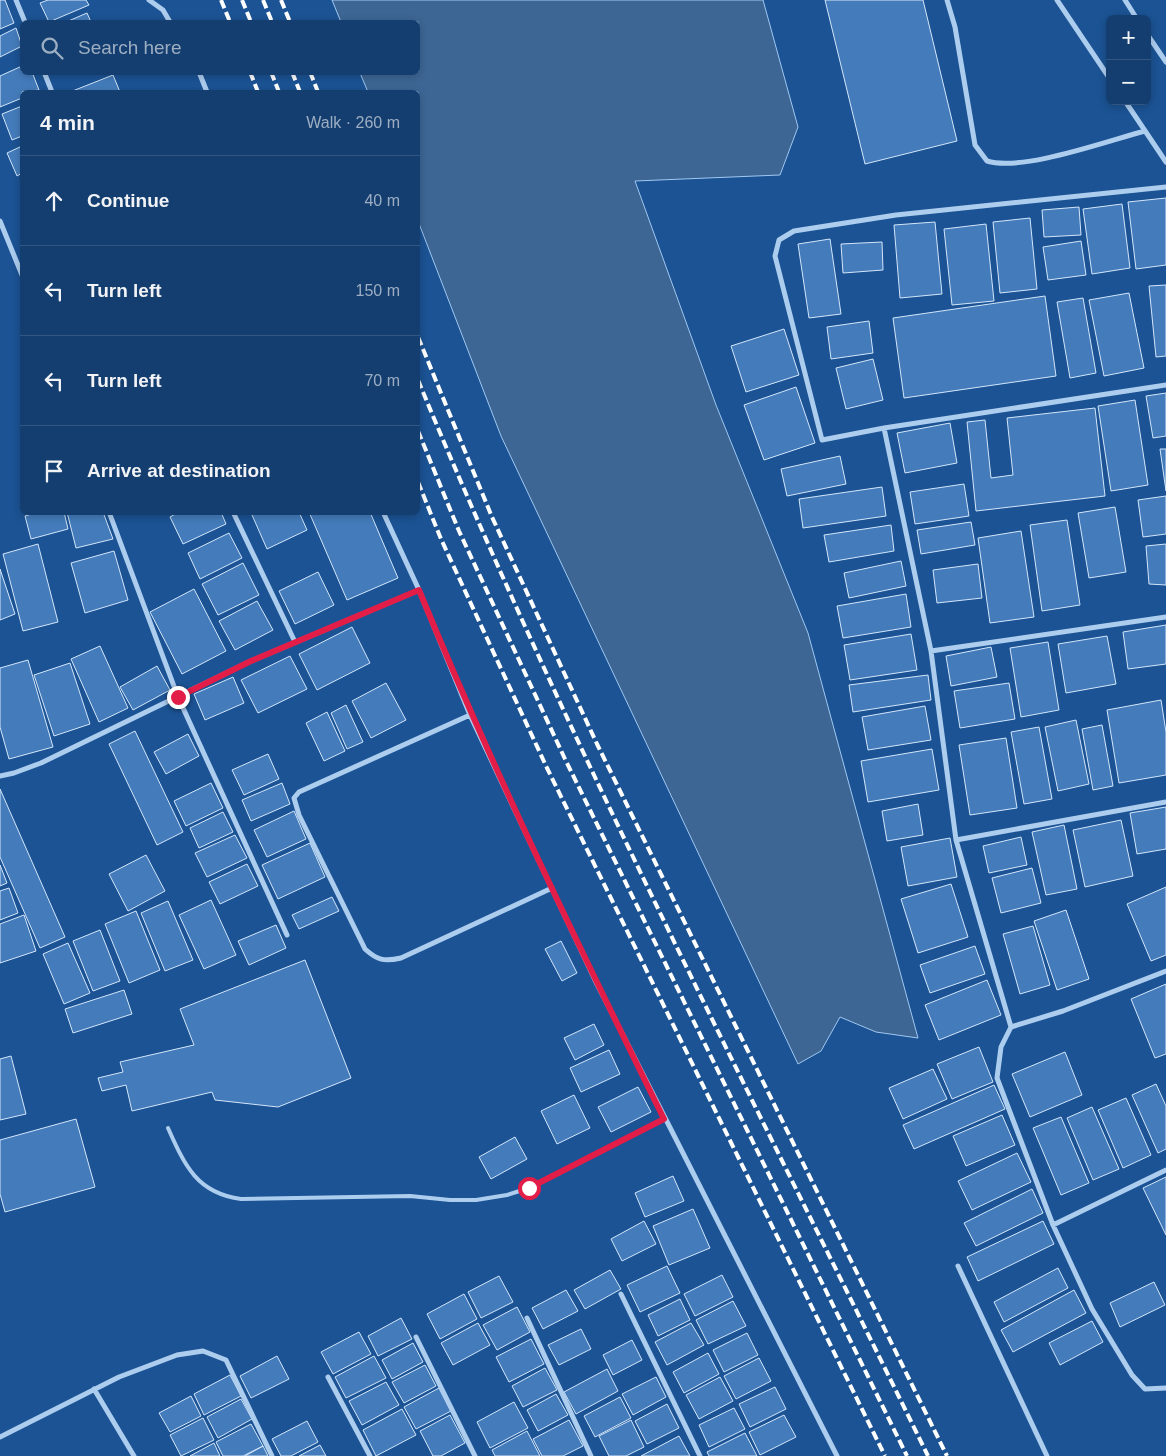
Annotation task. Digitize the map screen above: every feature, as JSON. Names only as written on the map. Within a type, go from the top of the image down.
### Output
[{"type":"street","points":[[16,0],[24,20]]},
{"type":"street","points":[[149,0],[163,10],[169,20]]},
{"type":"street","points":[[947,0],[955,27],[975,145],[987,161],[1007,164],[1039,159],[1145,131]]},
{"type":"street","points":[[1057,0],[1106,73]]},
{"type":"street","points":[[1125,0],[1135,15]]},
{"type":"street","points":[[1151,40],[1166,62]]},
{"type":"street","points":[[45,75],[51,90]]},
{"type":"street","points":[[200,75],[206,90]]},
{"type":"street","points":[[1128,105],[1166,162]]},
{"type":"street","points":[[1166,187],[896,215],[794,231],[779,240],[775,256],[822,440],[884,428],[1166,385]]},
{"type":"street","points":[[0,221],[20,270]]},
{"type":"street","points":[[884,428],[930,651],[956,840],[1011,1027],[1001,1047],[997,1078],[1053,1224],[1092,1309],[1132,1375],[1145,1389],[1166,1388]]},
{"type":"street","points":[[109,515],[178,697],[287,935]]},
{"type":"street","points":[[234,515],[295,642]]},
{"type":"street","points":[[383,515],[419,590],[470,715],[552,888],[664,1119],[837,1456]]},
{"type":"street","points":[[0,776],[41,763],[295,642],[419,590]]},
{"type":"street","points":[[930,651],[1166,617]]},
{"type":"street","points":[[470,715],[299,792],[294,798],[299,815],[365,948],[376,959],[387,961],[401,958],[552,888]]},
{"type":"street","points":[[956,840],[1166,802]]},
{"type":"street","points":[[1011,1027],[1063,1012],[1166,971]]},
{"type":"street","points":[[1053,1224],[1166,1170]]},
{"type":"street","points":[[958,1266],[1047,1456]]},
{"type":"street","points":[[621,1294],[700,1456]]},
{"type":"street","points":[[527,1318],[592,1456]]},
{"type":"street","points":[[416,1337],[475,1456]]},
{"type":"street","points":[[0,1437],[94,1389],[177,1355],[203,1351],[226,1360],[272,1456]]},
{"type":"street","points":[[328,1378],[370,1456]]},
{"type":"street","points":[[94,1389],[134,1456]]},
{"type":"lane","points":[[168,1128],[184,1163],[195,1176],[212,1192],[228,1197],[242,1199],[410,1196],[450,1200],[476,1200],[507,1195],[529,1188],[664,1119]]},
{"type":"water","points":[[332,0],[763,0],[798,127],[780,175],[635,181],[716,405],[808,633],[918,1038],[876,1032],[840,1017],[821,1051],[798,1064],[501,436],[420,226],[420,90],[367,90],[361,75],[420,75],[420,20],[340,20]]},
{"type":"building","points":[[0,0],[5,0],[14,23],[0,29]]},
{"type":"building","points":[[48,0],[86,0],[89,5],[54,20],[48,20],[40,3]]},
{"type":"building","points":[[825,0],[923,0],[957,141],[865,164]]},
{"type":"building","points":[[87,13],[90,20],[71,20]]},
{"type":"building","points":[[16,28],[20,47],[0,57],[0,36]]},
{"type":"building","points":[[20,67],[20,75],[33,75],[39,90],[20,90],[20,99],[0,107],[0,76]]},
{"type":"building","points":[[113,75],[119,90],[75,90]]},
{"type":"building","points":[[20,107],[20,137],[12,140],[2,114]]},
{"type":"building","points":[[20,147],[20,174],[17,176],[7,153]]},
{"type":"building","points":[[1166,198],[1166,265],[1136,269],[1128,202]]},
{"type":"building","points":[[1122,204],[1130,268],[1092,274],[1083,209]]},
{"type":"building","points":[[1079,207],[1081,235],[1044,237],[1042,210]]},
{"type":"building","points":[[1030,218],[1037,289],[1000,293],[993,222]]},
{"type":"building","points":[[935,222],[942,294],[900,298],[894,225]]},
{"type":"building","points":[[986,224],[994,301],[952,305],[944,229]]},
{"type":"building","points":[[830,239],[841,314],[809,318],[798,244]]},
{"type":"building","points":[[1081,241],[1086,275],[1048,280],[1043,247]]},
{"type":"building","points":[[882,242],[883,270],[843,273],[841,244]]},
{"type":"building","points":[[1166,285],[1166,356],[1156,357],[1149,286]]},
{"type":"building","points":[[1129,293],[1144,368],[1104,376],[1089,300]]},
{"type":"building","points":[[1045,296],[1056,376],[904,398],[893,318]]},
{"type":"building","points":[[1083,298],[1096,373],[1070,378],[1057,302]]},
{"type":"building","points":[[869,321],[873,353],[831,359],[827,327]]},
{"type":"building","points":[[784,329],[799,375],[746,392],[731,346]]},
{"type":"building","points":[[873,359],[883,400],[846,409],[836,368]]},
{"type":"building","points":[[796,387],[815,443],[764,460],[744,405]]},
{"type":"building","points":[[1166,393],[1166,436],[1153,438],[1146,396]]},
{"type":"building","points":[[1135,400],[1148,485],[1111,491],[1098,406]]},
{"type":"building","points":[[1095,408],[1105,496],[976,511],[967,422],[985,420],[991,478],[1013,475],[1007,418]]},
{"type":"building","points":[[950,423],[957,463],[905,473],[897,433]]},
{"type":"building","points":[[1160,449],[1166,449],[1166,491]]},
{"type":"building","points":[[840,456],[846,484],[787,496],[781,469]]},
{"type":"building","points":[[964,484],[969,516],[915,524],[910,492]]},
{"type":"building","points":[[882,487],[886,516],[803,528],[799,499]]},
{"type":"building","points":[[1166,496],[1166,534],[1143,537],[1138,500]]},
{"type":"building","points":[[1115,507],[1126,572],[1089,578],[1078,513]]},
{"type":"building","points":[[65,515],[68,529],[31,539],[25,516]]},
{"type":"building","points":[[68,515],[104,515],[113,539],[76,548]]},
{"type":"building","points":[[174,515],[222,515],[226,524],[183,544],[170,517]]},
{"type":"building","points":[[252,515],[300,515],[307,530],[267,549]]},
{"type":"building","points":[[310,515],[371,515],[398,578],[347,600]]},
{"type":"building","points":[[1067,520],[1080,605],[1042,611],[1030,525]]},
{"type":"building","points":[[971,522],[975,545],[921,554],[917,530]]},
{"type":"building","points":[[891,525],[894,551],[829,562],[824,535]]},
{"type":"building","points":[[1021,531],[1034,617],[990,623],[978,538]]},
{"type":"building","points":[[229,533],[242,558],[200,579],[188,553]]},
{"type":"building","points":[[38,544],[58,622],[23,631],[3,554]]},
{"type":"building","points":[[1166,544],[1166,585],[1149,584],[1146,546]]},
{"type":"building","points":[[114,551],[128,600],[85,613],[71,563]]},
{"type":"building","points":[[901,561],[906,586],[849,598],[844,573]]},
{"type":"building","points":[[243,563],[259,595],[218,615],[202,584]]},
{"type":"building","points":[[978,564],[982,598],[937,603],[933,570]]},
{"type":"building","points":[[0,569],[15,614],[0,620]]},
{"type":"building","points":[[318,572],[334,605],[295,624],[279,591]]},
{"type":"building","points":[[194,589],[226,651],[182,674],[150,612]]},
{"type":"building","points":[[906,594],[911,627],[843,638],[837,606]]},
{"type":"building","points":[[257,601],[273,630],[235,650],[219,621]]},
{"type":"building","points":[[1166,625],[1166,664],[1128,669],[1123,632]]},
{"type":"building","points":[[352,627],[370,663],[317,690],[299,654]]},
{"type":"building","points":[[911,634],[917,670],[850,680],[844,645]]},
{"type":"building","points":[[1107,636],[1116,684],[1066,693],[1058,644]]},
{"type":"building","points":[[1048,642],[1059,710],[1021,717],[1010,648]]},
{"type":"building","points":[[100,646],[128,708],[99,722],[71,659]]},
{"type":"building","points":[[991,647],[997,677],[951,686],[946,656]]},
{"type":"building","points":[[290,656],[307,689],[258,713],[241,680]]},
{"type":"building","points":[[28,660],[53,747],[9,759],[0,727],[0,668]]},
{"type":"building","points":[[70,663],[90,724],[54,736],[34,675]]},
{"type":"building","points":[[157,666],[170,690],[133,710],[120,687]]},
{"type":"building","points":[[928,675],[931,700],[853,712],[849,685]]},
{"type":"building","points":[[233,677],[244,703],[205,720],[194,694]]},
{"type":"building","points":[[386,683],[406,720],[371,738],[352,701]]},
{"type":"building","points":[[1009,683],[1015,719],[960,728],[954,691]]},
{"type":"building","points":[[1161,700],[1166,732],[1166,775],[1119,783],[1107,710]]},
{"type":"building","points":[[346,705],[363,742],[347,749],[331,713]]},
{"type":"building","points":[[925,706],[931,740],[868,750],[862,717]]},
{"type":"building","points":[[327,712],[345,751],[324,761],[306,723]]},
{"type":"building","points":[[1076,720],[1089,784],[1058,791],[1045,727]]},
{"type":"building","points":[[1102,725],[1113,786],[1093,790],[1082,729]]},
{"type":"building","points":[[1039,727],[1052,799],[1024,804],[1011,732]]},
{"type":"building","points":[[135,731],[183,832],[157,845],[109,744]]},
{"type":"building","points":[[188,734],[199,756],[166,774],[154,752]]},
{"type":"building","points":[[1006,738],[1017,808],[970,815],[959,745]]},
{"type":"building","points":[[932,749],[939,790],[868,802],[861,761]]},
{"type":"building","points":[[268,754],[279,779],[244,795],[232,770]]},
{"type":"building","points":[[211,783],[223,808],[186,826],[174,801]]},
{"type":"building","points":[[282,783],[290,804],[251,821],[242,800]]},
{"type":"building","points":[[0,789],[65,937],[40,948],[0,857]]},
{"type":"building","points":[[918,804],[923,835],[887,841],[882,811]]},
{"type":"building","points":[[1166,807],[1166,849],[1137,854],[1130,813]]},
{"type":"building","points":[[294,811],[306,839],[267,857],[254,830]]},
{"type":"building","points":[[223,812],[233,832],[199,848],[190,828]]},
{"type":"building","points":[[1121,820],[1133,876],[1085,887],[1073,830]]},
{"type":"building","points":[[1064,825],[1077,889],[1046,895],[1032,832]]},
{"type":"building","points":[[235,835],[247,858],[207,877],[195,853]]},
{"type":"building","points":[[1021,837],[1027,865],[989,873],[983,846]]},
{"type":"building","points":[[950,838],[957,877],[908,886],[901,847]]},
{"type":"building","points":[[310,843],[325,877],[278,899],[262,865]]},
{"type":"building","points":[[146,855],[165,891],[128,911],[109,874]]},
{"type":"building","points":[[247,864],[258,886],[220,904],[209,882]]},
{"type":"building","points":[[0,865],[7,883],[0,886]]},
{"type":"building","points":[[1032,868],[1041,903],[1001,913],[992,878]]},
{"type":"building","points":[[951,884],[968,937],[918,953],[901,899]]},
{"type":"building","points":[[1166,887],[1166,955],[1151,961],[1127,904]]},
{"type":"building","points":[[9,888],[18,913],[0,920],[0,891]]},
{"type":"building","points":[[332,897],[339,911],[299,929],[292,915]]},
{"type":"building","points":[[211,900],[236,955],[204,969],[179,915]]},
{"type":"building","points":[[168,901],[193,960],[165,971],[141,913]]},
{"type":"building","points":[[1066,910],[1089,979],[1057,990],[1034,921]]},
{"type":"building","points":[[136,911],[160,970],[129,983],[105,924]]},
{"type":"building","points":[[24,915],[36,951],[0,963],[0,924]]},
{"type":"building","points":[[276,925],[286,948],[249,965],[238,941]]},
{"type":"building","points":[[1033,926],[1050,985],[1020,994],[1003,934]]},
{"type":"building","points":[[100,930],[120,981],[93,991],[73,941]]},
{"type":"building","points":[[561,941],[577,973],[562,981],[545,949]]},
{"type":"building","points":[[68,943],[90,993],[64,1004],[43,954]]},
{"type":"building","points":[[975,946],[985,974],[930,993],[920,965]]},
{"type":"building","points":[[305,960],[351,1078],[278,1107],[215,1100],[212,1092],[132,1111],[126,1085],[102,1091],[98,1078],[123,1072],[120,1062],[194,1045],[180,1009]]},
{"type":"building","points":[[987,980],[1001,1015],[939,1040],[925,1005]]},
{"type":"building","points":[[1166,984],[1166,1054],[1155,1058],[1131,999]]},
{"type":"building","points":[[124,990],[132,1014],[73,1033],[65,1009]]},
{"type":"building","points":[[594,1024],[604,1045],[575,1060],[564,1038]]},
{"type":"building","points":[[979,1047],[993,1082],[952,1099],[937,1064]]},
{"type":"building","points":[[609,1050],[620,1074],[581,1092],[570,1068]]},
{"type":"building","points":[[1065,1052],[1082,1095],[1030,1117],[1012,1074]]},
{"type":"building","points":[[11,1056],[26,1114],[0,1120],[0,1059]]},
{"type":"building","points":[[933,1069],[947,1099],[903,1119],[889,1088]]},
{"type":"building","points":[[1156,1084],[1166,1106],[1166,1149],[1158,1153],[1132,1095]]},
{"type":"building","points":[[994,1085],[1005,1109],[914,1149],[903,1125]]},
{"type":"building","points":[[638,1087],[651,1112],[611,1132],[598,1107]]},
{"type":"building","points":[[574,1095],[590,1128],[557,1144],[541,1111]]},
{"type":"building","points":[[1126,1098],[1151,1155],[1123,1168],[1098,1110]]},
{"type":"building","points":[[1092,1107],[1119,1169],[1093,1180],[1067,1118]]},
{"type":"building","points":[[1002,1115],[1015,1145],[966,1166],[953,1136]]},
{"type":"building","points":[[1061,1117],[1089,1183],[1061,1195],[1033,1128]]},
{"type":"building","points":[[76,1119],[95,1187],[5,1212],[0,1194],[0,1140]]},
{"type":"building","points":[[515,1137],[527,1159],[491,1179],[479,1157]]},
{"type":"building","points":[[1017,1153],[1031,1182],[972,1210],[958,1181]]},
{"type":"building","points":[[673,1176],[684,1201],[645,1217],[635,1193]]},
{"type":"building","points":[[1166,1177],[1166,1235],[1143,1188]]},
{"type":"building","points":[[1032,1189],[1043,1213],[976,1246],[964,1223]]},
{"type":"building","points":[[693,1209],[710,1248],[669,1265],[653,1226]]},
{"type":"building","points":[[644,1221],[656,1244],[622,1261],[611,1239]]},
{"type":"building","points":[[1043,1221],[1054,1244],[978,1281],[967,1257]]},
{"type":"building","points":[[667,1266],[680,1293],[640,1312],[627,1285]]},
{"type":"building","points":[[1058,1268],[1068,1288],[1004,1322],[994,1302]]},
{"type":"building","points":[[610,1270],[621,1289],[585,1309],[574,1290]]},
{"type":"building","points":[[722,1275],[733,1297],[695,1316],[684,1294]]},
{"type":"building","points":[[499,1276],[513,1302],[481,1318],[468,1292]]},
{"type":"building","points":[[1154,1282],[1165,1305],[1120,1327],[1110,1303]]},
{"type":"building","points":[[566,1290],[578,1311],[543,1329],[532,1308]]},
{"type":"building","points":[[1074,1290],[1086,1313],[1013,1352],[1001,1330]]},
{"type":"building","points":[[464,1294],[477,1319],[440,1339],[427,1314]]},
{"type":"building","points":[[680,1299],[690,1320],[658,1336],[648,1315]]},
{"type":"building","points":[[733,1301],[746,1326],[708,1344],[696,1320]]},
{"type":"building","points":[[517,1307],[530,1332],[497,1350],[483,1325]]},
{"type":"building","points":[[401,1318],[412,1339],[378,1356],[368,1336]]},
{"type":"building","points":[[1092,1321],[1103,1342],[1060,1365],[1049,1343]]},
{"type":"building","points":[[478,1323],[490,1345],[453,1365],[441,1343]]},
{"type":"building","points":[[691,1323],[704,1345],[667,1365],[655,1342]]},
{"type":"building","points":[[581,1329],[591,1349],[559,1365],[548,1345]]},
{"type":"building","points":[[359,1332],[371,1354],[333,1374],[321,1352]]},
{"type":"building","points":[[747,1333],[758,1355],[724,1372],[713,1350]]},
{"type":"building","points":[[531,1339],[544,1364],[509,1382],[496,1357]]},
{"type":"building","points":[[632,1340],[642,1360],[613,1375],[603,1355]]},
{"type":"building","points":[[413,1343],[423,1362],[392,1379],[382,1360]]},
{"type":"building","points":[[708,1353],[719,1374],[684,1393],[673,1372]]},
{"type":"building","points":[[277,1356],[289,1379],[251,1398],[240,1376]]},
{"type":"building","points":[[374,1356],[386,1378],[346,1398],[335,1377]]},
{"type":"building","points":[[759,1358],[771,1381],[736,1399],[724,1376]]},
{"type":"building","points":[[425,1365],[436,1386],[404,1403],[392,1382]]},
{"type":"building","points":[[545,1368],[557,1390],[523,1407],[512,1386]]},
{"type":"building","points":[[607,1369],[618,1391],[576,1414],[564,1392]]},
{"type":"building","points":[[230,1375],[241,1396],[204,1415],[194,1394]]},
{"type":"building","points":[[656,1377],[666,1397],[633,1415],[622,1394]]},
{"type":"building","points":[[720,1377],[733,1401],[699,1419],[686,1395]]},
{"type":"building","points":[[386,1382],[399,1405],[362,1425],[349,1401]]},
{"type":"building","points":[[775,1387],[786,1409],[750,1427],[739,1404]]},
{"type":"building","points":[[439,1388],[451,1411],[416,1429],[404,1407]]},
{"type":"building","points":[[556,1394],[568,1415],[538,1431],[527,1410]]},
{"type":"building","points":[[191,1396],[201,1416],[170,1432],[159,1413]]},
{"type":"building","points":[[620,1397],[631,1418],[595,1437],[584,1416]]},
{"type":"building","points":[[241,1399],[252,1419],[218,1438],[207,1417]]},
{"type":"building","points":[[514,1402],[528,1428],[490,1448],[477,1422]]},
{"type":"building","points":[[667,1404],[679,1428],[647,1444],[635,1421]]},
{"type":"building","points":[[734,1408],[745,1429],[709,1447],[699,1425]]},
{"type":"building","points":[[402,1409],[416,1435],[376,1456],[363,1430]]},
{"type":"building","points":[[450,1415],[465,1443],[441,1456],[433,1456],[420,1431]]},
{"type":"building","points":[[784,1415],[796,1437],[760,1455],[749,1432]]},
{"type":"building","points":[[203,1418],[214,1440],[181,1456],[170,1435]]},
{"type":"building","points":[[569,1420],[583,1446],[563,1456],[542,1456],[533,1439]]},
{"type":"building","points":[[631,1420],[644,1447],[626,1456],[609,1456],[599,1436]]},
{"type":"building","points":[[307,1421],[318,1442],[291,1456],[281,1456],[272,1439]]},
{"type":"building","points":[[251,1424],[263,1446],[243,1456],[223,1456],[216,1442]]},
{"type":"building","points":[[527,1431],[540,1456],[495,1456],[492,1450]]},
{"type":"building","points":[[745,1433],[757,1456],[709,1456],[707,1452]]},
{"type":"building","points":[[679,1436],[690,1456],[641,1456]]},
{"type":"building","points":[[214,1443],[220,1456],[190,1456]]},
{"type":"building","points":[[320,1445],[326,1456],[299,1456]]},
{"type":"building","points":[[263,1446],[268,1456],[245,1456]]},
{"type":"railway","points":[[221,0],[229,20]]},
{"type":"railway","points":[[242,0],[250,20]]},
{"type":"railway","points":[[263,0],[271,20]]},
{"type":"railway","points":[[281,0],[289,20]]},
{"type":"railway","points":[[251,75],[257,90]]},
{"type":"railway","points":[[272,75],[278,90]]},
{"type":"railway","points":[[293,75],[299,90]]},
{"type":"railway","points":[[311,75],[317,90]]},
{"type":"railway","points":[[420,342],[492,517],[597,744],[947,1456]]},
{"type":"railway","points":[[420,385],[476,517],[537,652],[664,922],[928,1456]]},
{"type":"railway","points":[[420,436],[459,531],[565,759],[907,1456]]},
{"type":"railway","points":[[420,487],[441,539],[547,768],[885,1456]]},
{"type":"route","points":[[178,697],[251,661],[419,590],[470,715],[595,980],[664,1119],[529,1188]]}]
